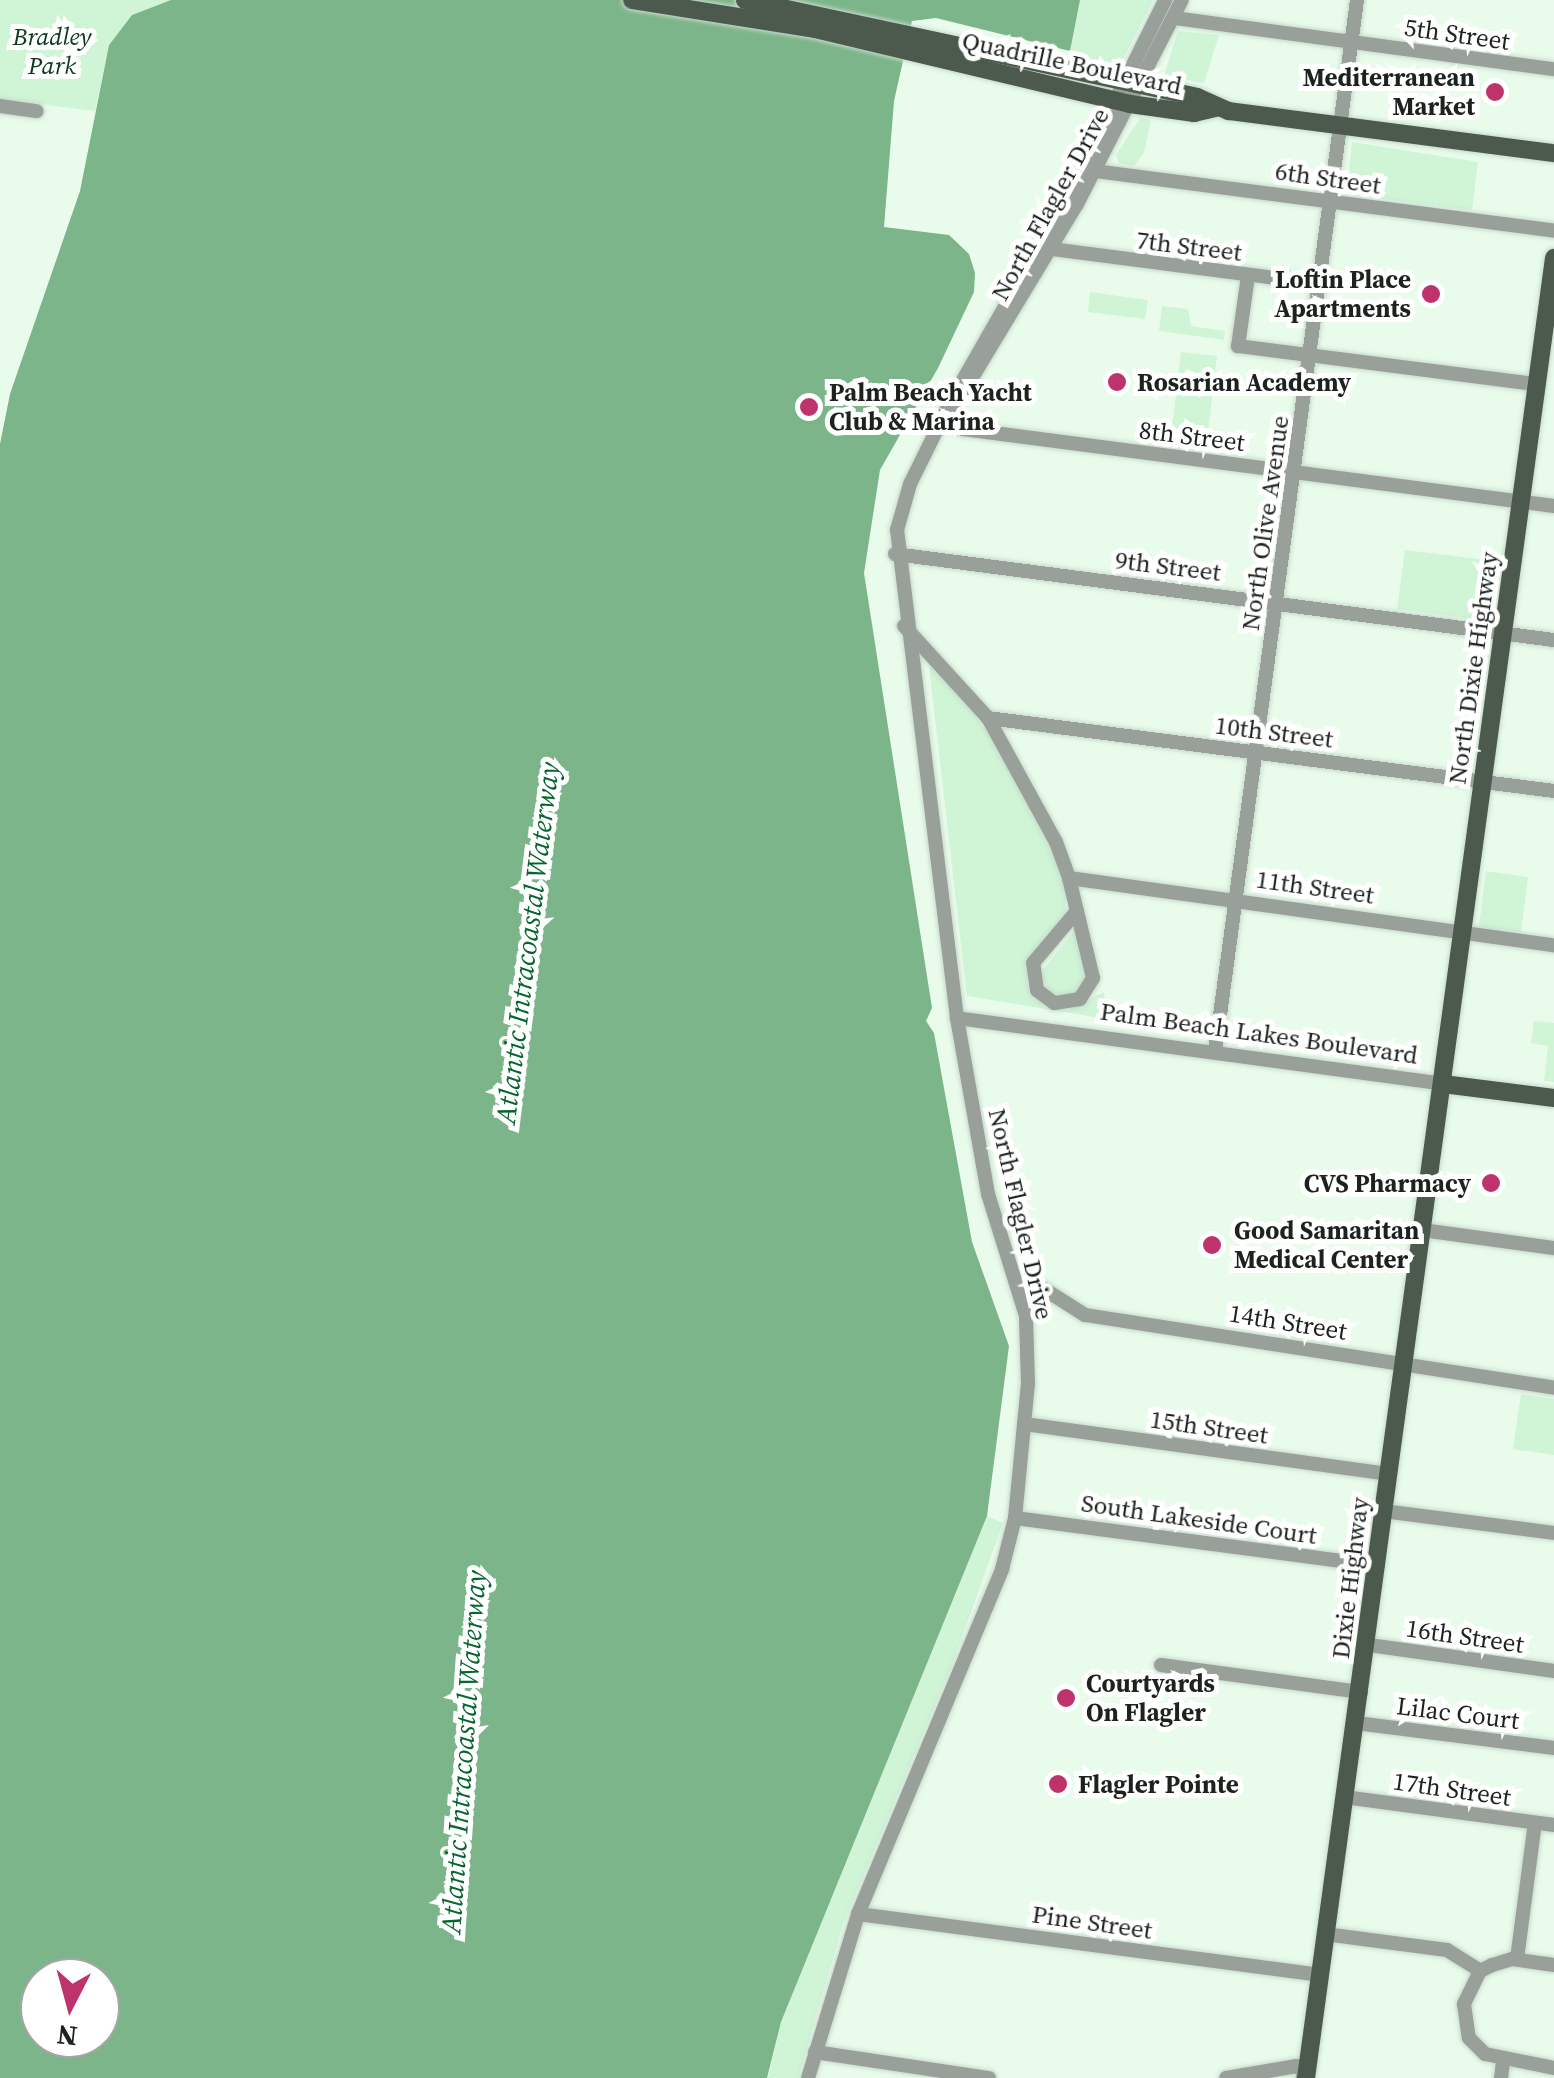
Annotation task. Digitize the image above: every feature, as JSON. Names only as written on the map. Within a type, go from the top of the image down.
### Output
[{"type":"main road","points":[[632,0],[921,47]]},
{"type":"main road","points":[[745,0],[921,47]]},
{"type":"main road","name":"Quadrille Boulevard","points":[[921,47],[1127,95],[1197,97],[1216,108],[1554,153]]},
{"type":"main road","name":"North Dixie Highway","points":[[1442,1084],[1536,384],[1547,358],[1554,258]]},
{"type":"main road","name":"Palm Beach Lakes Boulevard","points":[[1442,1084],[1554,1098]]},
{"type":"main road","name":"Dixie Highway","points":[[1305,2077],[1369,1646],[1387,1474],[1442,1084]]},
{"type":"street","name":"North Flagler Drive","points":[[945,422],[1096,171],[1166,0]]},
{"type":"street","name":"North Flagler Drive","points":[[808,2078],[858,1914],[1002,1568],[1015,1518],[1024,1424],[1028,1352],[1020,1290],[988,1194],[958,1018],[895,554],[900,510],[945,422],[1182,0]]},
{"type":"street","name":"North Olive Avenue","points":[[1214,1052],[1357,0]]},
{"type":"street","name":"5th Street","points":[[1175,18],[1554,69]]},
{"type":"street","points":[[0,106],[38,112]]},
{"type":"street","name":"6th Street","points":[[1096,171],[1554,231]]},
{"type":"street","name":"7th Street","points":[[1052,248],[1320,284]]},
{"type":"street","points":[[1248,276],[1238,346],[1536,384]]},
{"type":"street","name":"8th Street","points":[[945,422],[963,429],[1554,506]]},
{"type":"street","name":"9th Street","points":[[895,554],[1554,640]]},
{"type":"street","points":[[904,626],[988,718],[1042,809],[1069,878],[1077,911],[1093,978],[1080,999],[1054,1003],[1037,990],[1034,963],[1077,911]]},
{"type":"street","name":"10th Street","points":[[988,718],[1554,790]]},
{"type":"street","name":"11th Street","points":[[1069,878],[1554,945]]},
{"type":"street","name":"Palm Beach Lakes Boulevard","points":[[958,1018],[1442,1084]]},
{"type":"street","points":[[1422,1230],[1554,1248]]},
{"type":"street","name":"14th Street","points":[[1020,1290],[1044,1289],[1085,1314],[1554,1388]]},
{"type":"street","name":"15th Street","points":[[1024,1424],[1387,1474]]},
{"type":"street","points":[[1383,1511],[1554,1532]]},
{"type":"street","name":"South Lakeside Court","points":[[1015,1518],[1378,1566]]},
{"type":"street","name":"16th Street","points":[[1369,1646],[1554,1671]]},
{"type":"street","points":[[1161,1665],[1361,1692]]},
{"type":"street","name":"Lilac Court","points":[[1356,1723],[1554,1748]]},
{"type":"street","name":"17th Street","points":[[1344,1797],[1554,1826]]},
{"type":"street","points":[[1510,1960],[1535,1823]]},
{"type":"street","name":"Pine Street","points":[[858,1914],[1320,1975]]},
{"type":"street","points":[[1325,1934],[1447,1950],[1480,1972]]},
{"type":"street","points":[[1554,1964],[1510,1960],[1480,1972],[1464,2004],[1465,2023],[1485,2054],[1503,2061],[1554,2068]]},
{"type":"street","points":[[815,2052],[989,2078]]},
{"type":"street","points":[[1501,2078],[1503,2061]]},
{"type":"street","points":[[1226,2078],[1296,2066],[1305,2077]]},
{"type":"green space","name":"Bradley Park","points":[[0,0],[171,0],[132,15],[109,45],[95,111],[0,99]]},
{"type":"green space","points":[[1080,0],[1153,0],[1120,65],[1068,62]]},
{"type":"green space","points":[[1178,31],[1219,35],[1204,83],[1164,76]]},
{"type":"green space","points":[[1140,118],[1151,120],[1144,153],[1134,166],[1119,163],[1116,155]]},
{"type":"green space","points":[[1352,142],[1478,162],[1472,210],[1346,194]]},
{"type":"green space","points":[[1090,292],[1148,300],[1145,319],[1088,312]]},
{"type":"green space","points":[[1162,306],[1188,309],[1191,326],[1225,331],[1224,340],[1159,331]]},
{"type":"green space","points":[[1181,352],[1217,356],[1208,432],[1172,428]]},
{"type":"green space","points":[[1405,550],[1496,561],[1488,621],[1397,609]]},
{"type":"green space","points":[[929,667],[938,668],[987,731],[1045,831],[1066,886],[1065,914],[1030,960],[1027,983],[1045,1007],[1066,1010],[1104,992],[1106,1019],[967,996]]},
{"type":"green space","points":[[1486,871],[1528,877],[1521,932],[1479,927]]},
{"type":"green space","points":[[1076,928],[1086,980],[1079,994],[1051,996],[1040,974]]},
{"type":"green space","points":[[1534,1021],[1554,1023],[1554,1082],[1544,1081],[1548,1046],[1531,1043]]},
{"type":"green space","points":[[1521,1394],[1554,1399],[1554,1455],[1513,1449]]},
{"type":"green space","points":[[987,1516],[1003,1523],[953,1662],[843,1924],[798,2078],[768,2078],[781,2022]]},
{"type":"water","name":"Atlantic Intracoastal Waterway","points":[[171,0],[1080,0],[1070,51],[936,18],[912,21],[894,101],[884,227],[949,235],[969,254],[975,273],[974,292],[938,368],[880,470],[864,573],[932,1008],[926,1021],[934,1033],[972,1242],[1009,1346],[987,1516],[781,2022],[767,2078],[0,2078],[0,444],[10,394],[80,191],[109,45],[132,15]]},
{"type":"place","name":"Mediterranean Market","points":[[1495,92]]},
{"type":"place","name":"Loftin Place Apartments","points":[[1431,294]]},
{"type":"place","name":"Rosarian Academy","points":[[1117,382]]},
{"type":"place","name":"Palm Beach Yacht Club & Marina","points":[[809,407]]},
{"type":"place","name":"CVS Pharmacy","points":[[1491,1183]]},
{"type":"place","name":"Good Samaritan Medical Center","points":[[1212,1245]]},
{"type":"place","name":"Courtyards On Flagler","points":[[1066,1698]]},
{"type":"place","name":"Flagler Pointe","points":[[1058,1784]]}]
